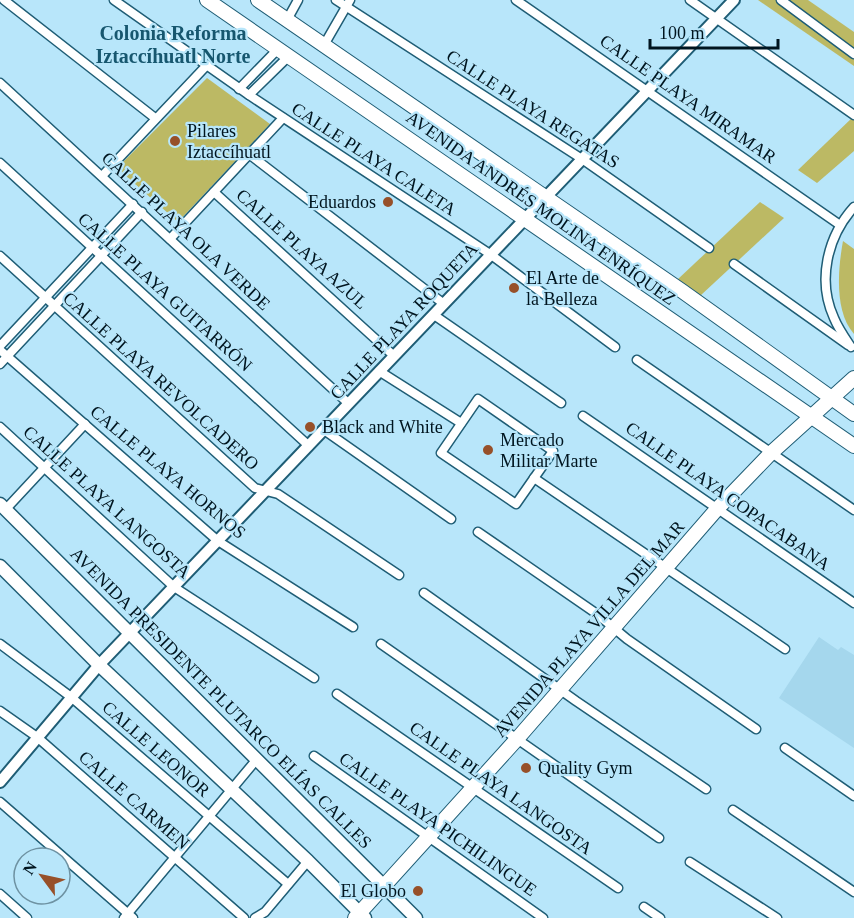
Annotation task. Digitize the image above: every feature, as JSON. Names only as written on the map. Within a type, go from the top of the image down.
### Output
[{"type":"main road","name":"AVENIDA ANDRÉS MOLINA ENRÍQUEZ","points":[[207,0],[854,446]]},
{"type":"main road","points":[[249,0],[283,17]]},
{"type":"main road","name":"AVENIDA ANDRÉS MOLINA ENRÍQUEZ","points":[[258,0],[682,291],[854,414]]},
{"type":"main road","name":"AVENIDA PLAYA VILLA DEL MAR","points":[[360,916],[717,509],[771,453],[854,378]]},
{"type":"main road","name":"AVENIDA PRESIDENTE PLUTARCO ELÍAS CALLES","points":[[2,510],[130,633],[416,918]]},
{"type":"main road","points":[[0,566],[99,665],[308,861],[360,916]]},
{"type":"street","points":[[4,0],[155,118]]},
{"type":"street","name":"CALLE PLAYA CALETA","points":[[114,0],[207,64],[239,89],[490,254],[615,347]]},
{"type":"street","points":[[283,17],[298,0]]},
{"type":"street","name":"CALLE PLAYA REGATAS","points":[[336,0],[348,3],[582,159],[709,248]]},
{"type":"street","name":"CALLE PLAYA MIRAMAR","points":[[516,0],[840,225]]},
{"type":"street","points":[[690,0],[854,115]]},
{"type":"street","name":"CALLE PLAYA ROQUETA","points":[[0,782],[99,665],[734,0]]},
{"type":"street","points":[[781,0],[854,54]]},
{"type":"street","points":[[324,45],[348,3]]},
{"type":"street","points":[[239,89],[283,52]]},
{"type":"street","points":[[249,95],[283,52]]},
{"type":"street","points":[[102,176],[207,64]]},
{"type":"street","name":"CALLE PLAYA OLA VERDE","points":[[0,83],[348,403]]},
{"type":"street","points":[[170,239],[282,118]]},
{"type":"street","points":[[249,154],[444,304]]},
{"type":"street","name":"CALLE PLAYA GUITARRÓN","points":[[0,163],[309,446]]},
{"type":"street","name":"CALLE PLAYA AZUL","points":[[214,192],[393,355]]},
{"type":"street","points":[[0,348],[133,204]]},
{"type":"street","points":[[852,348],[833,318],[826,280],[832,241],[840,225],[854,207]]},
{"type":"street","points":[[0,364],[142,212]]},
{"type":"street","name":"CALLE PLAYA REVOLCADERO","points":[[0,256],[255,488],[278,494],[399,575]]},
{"type":"street","points":[[734,264],[852,348]]},
{"type":"street","points":[[434,315],[561,402]]},
{"type":"street","name":"CALLE PLAYA HORNOS","points":[[0,348],[218,541],[353,627]]},
{"type":"street","points":[[636,360],[854,510]]},
{"type":"street","points":[[378,371],[461,423]]},
{"type":"street","points":[[478,399],[553,451],[516,504],[441,453],[461,423],[478,399]]},
{"type":"street","name":"CALLE PLAYA COPACABANA","points":[[583,416],[854,603]]},
{"type":"street","points":[[2,510],[85,424]]},
{"type":"street","name":"CALLE PLAYA LANGOSTA","points":[[0,427],[174,587],[314,678]]},
{"type":"street","points":[[324,430],[451,519]]},
{"type":"street","points":[[534,478],[785,649]]},
{"type":"street","points":[[478,532],[597,614],[756,729]]},
{"type":"street","points":[[424,593],[705,789]]},
{"type":"street","name":"CALLE LEONOR","points":[[0,644],[71,697],[288,884]]},
{"type":"street","points":[[381,644],[659,838]]},
{"type":"street","name":"CALLE PLAYA LANGOSTA","points":[[337,694],[618,888]]},
{"type":"street","name":"CALLE CARMEN","points":[[0,711],[37,737],[244,918]]},
{"type":"street","points":[[785,748],[854,796]]},
{"type":"street","name":"CALLE PLAYA PICHILINGUE","points":[[314,756],[543,918]]},
{"type":"street","points":[[0,802],[128,916],[257,759]]},
{"type":"street","points":[[733,810],[854,892]]},
{"type":"street","points":[[255,918],[265,912],[308,861]]},
{"type":"street","points":[[690,862],[777,918]]},
{"type":"street","points":[[0,894],[27,918]]},
{"type":"street","points":[[644,907],[660,918]]},
{"type":"shaded area","points":[[758,0],[808,0],[854,32],[854,66]]},
{"type":"shaded area","points":[[207,78],[270,124],[178,222],[117,168]]},
{"type":"shaded area","points":[[854,116],[854,151],[817,183],[798,170]]},
{"type":"shaded area","points":[[760,202],[784,218],[700,296],[677,280]]},
{"type":"shaded area","points":[[843,241],[854,249],[854,334],[843,314],[840,302],[839,276]]},
{"type":"shaded area","points":[[819,637],[838,650],[841,647],[854,655],[854,748],[779,698]]},
{"type":"place","name":"Pilares Iztaccíhuatl","points":[[175,141]]},
{"type":"place","name":"Eduardos","points":[[388,202]]},
{"type":"place","name":"El Arte de la Belleza","points":[[514,288]]},
{"type":"place","name":"Black and White","points":[[310,427]]},
{"type":"place","name":"Mercado Militar Marte","points":[[488,450]]},
{"type":"place","name":"Quality Gym","points":[[526,768]]},
{"type":"place","name":"El Globo","points":[[418,891]]},
{"type":"district","name":"Colonia Reforma Iztaccíhuatl Norte","points":[[173,44]]}]
